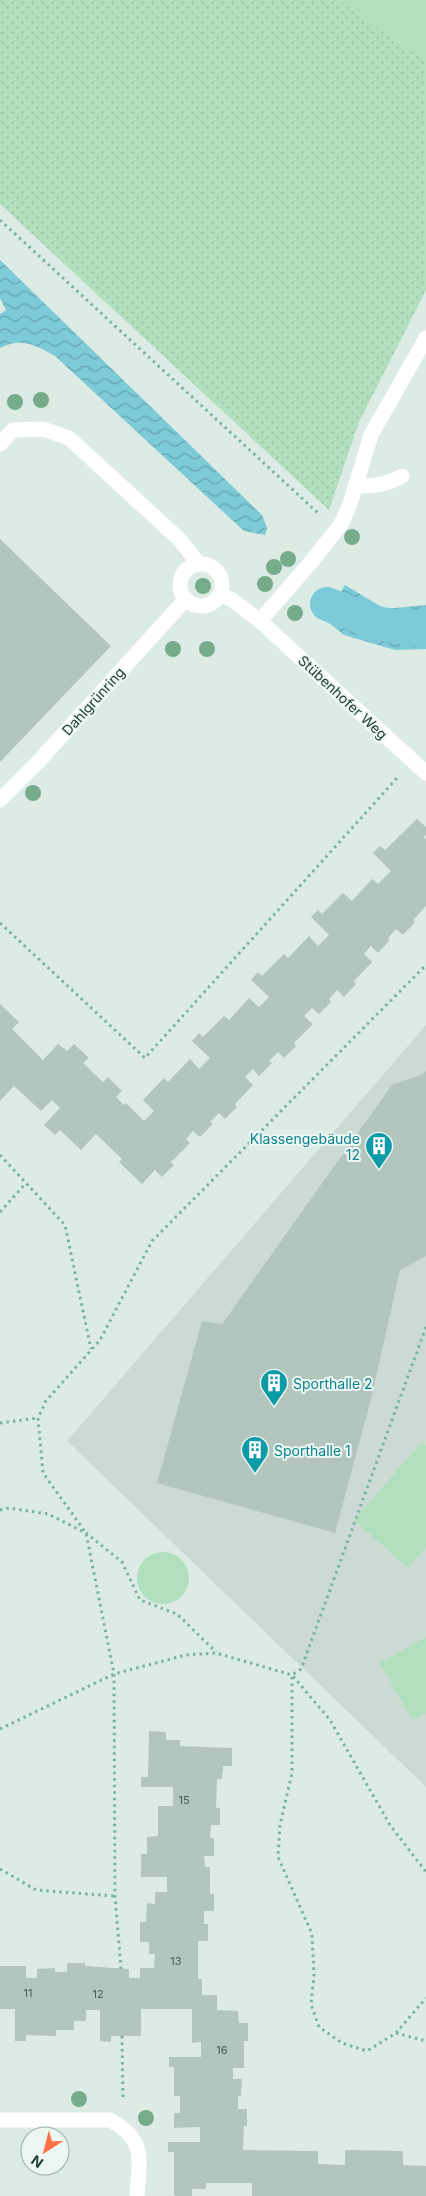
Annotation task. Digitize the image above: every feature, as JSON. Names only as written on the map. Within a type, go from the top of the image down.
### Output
[{"type":"street","points":[[260,621],[336,531],[350,504],[371,435],[426,338]]},
{"type":"street","points":[[0,444],[13,430],[43,429],[69,438],[180,539],[199,564]]},
{"type":"street","points":[[356,486],[383,484],[402,476]]},
{"type":"street","points":[[199,564],[208,565],[220,577],[222,586],[220,594],[215,601],[208,605],[200,607],[192,605],[185,600],[181,593],[180,578],[185,571],[199,564]]},
{"type":"street","name":"Stübenhofer Weg","points":[[220,594],[231,599],[260,621],[426,773]]},
{"type":"street","name":"Dahlgrünring","points":[[0,800],[38,762],[185,600]]},
{"type":"street","points":[[0,2120],[110,2120],[124,2127],[139,2148],[137,2196]]},
{"type":"path","points":[[0,220],[336,531]]},
{"type":"path","points":[[0,923],[145,1058],[413,761]]},
{"type":"path","points":[[121,1969],[116,1896],[114,1674],[86,1533],[43,1473],[38,1418],[46,1400],[100,1340],[152,1241],[426,964]]},
{"type":"path","points":[[0,1155],[65,1225],[91,1349]]},
{"type":"path","points":[[0,1212],[26,1183]]},
{"type":"path","points":[[292,1675],[301,1669],[426,1327]]},
{"type":"path","points":[[0,1423],[38,1418]]},
{"type":"path","points":[[0,1510],[9,1508],[48,1514],[86,1533],[122,1562],[140,1600],[177,1614],[216,1653]]},
{"type":"path","points":[[0,1729],[114,1674],[186,1655],[216,1653],[292,1675],[330,1720],[390,1825],[426,1872]]},
{"type":"path","points":[[292,1675],[292,1773],[280,1825],[278,1857],[312,1934],[314,1975],[311,2004],[319,2027],[342,2043],[367,2051],[396,2033],[426,1998]]},
{"type":"path","points":[[0,1869],[36,1890],[116,1896]]},
{"type":"path","points":[[396,2033],[426,2041]]},
{"type":"path","points":[[122,2036],[124,2127]]},
{"type":"shaded area","points":[[426,1025],[426,1787],[67,1441]]},
{"type":"green space","points":[[0,0],[338,0],[426,61],[426,290],[359,422],[329,510],[0,204]]},
{"type":"green space","points":[[338,0],[426,0],[426,61]]},
{"type":"green space","points":[[422,1442],[426,1446],[426,1547],[408,1568],[354,1520]]},
{"type":"green space","points":[[163,1552],[173,1554],[181,1560],[187,1568],[189,1578],[187,1588],[181,1596],[173,1602],[163,1604],[153,1602],[145,1596],[139,1588],[137,1578],[139,1568],[145,1560],[153,1554]]},
{"type":"green space","points":[[426,1637],[426,1713],[412,1720],[380,1663]]},
{"type":"water","points":[[0,260],[262,515],[267,528],[265,535],[244,531],[55,356],[35,346],[22,343],[15,343],[0,348],[0,314],[6,310],[0,298]]},
{"type":"water","points":[[345,585],[385,609],[426,605],[426,649],[395,650],[344,635],[324,619]]},
{"type":"building","points":[[0,539],[111,646],[0,762]]},
{"type":"building","points":[[417,819],[426,827],[426,835],[424,837],[426,840],[426,906],[413,920],[415,922],[403,935],[396,929],[388,938],[390,940],[378,953],[371,946],[364,954],[372,962],[354,981],[356,984],[344,997],[337,990],[329,999],[331,1002],[319,1014],[312,1008],[304,1016],[313,1024],[294,1043],[296,1046],[284,1058],[278,1052],[269,1061],[272,1063],[259,1076],[253,1069],[245,1077],[253,1085],[235,1104],[237,1107],[225,1119],[219,1113],[210,1122],[213,1124],[200,1137],[193,1131],[186,1139],[190,1143],[171,1162],[174,1165],[162,1177],[155,1170],[142,1184],[119,1162],[122,1159],[96,1134],[81,1150],[60,1130],[55,1135],[44,1125],[60,1108],[52,1100],[41,1111],[14,1086],[0,1101],[0,1004],[19,1022],[12,1029],[43,1060],[58,1044],[67,1051],[74,1044],[89,1058],[83,1063],[103,1082],[108,1077],[122,1091],[116,1097],[124,1105],[126,1103],[144,1121],[154,1111],[143,1100],[164,1078],[168,1082],[190,1059],[199,1069],[210,1058],[192,1041],[199,1033],[203,1037],[224,1016],[229,1020],[249,998],[259,1007],[269,997],[251,980],[258,972],[262,976],[284,954],[288,958],[309,936],[318,946],[329,935],[311,917],[318,910],[322,914],[343,893],[352,901],[372,879],[378,884],[391,871],[373,853],[380,846],[385,850]]},
{"type":"building","points":[[426,1071],[426,1256],[400,1270],[371,1399],[335,1533],[157,1483],[202,1321],[222,1324],[392,1085],[423,1074]]},
{"type":"building","points":[[149,1731],[166,1732],[166,1740],[180,1740],[180,1746],[232,1748],[232,1766],[223,1766],[222,1779],[217,1779],[216,1808],[220,1808],[220,1825],[211,1825],[210,1838],[214,1838],[214,1856],[204,1856],[205,1867],[210,1867],[210,1894],[214,1894],[214,1911],[204,1911],[204,1924],[208,1924],[208,1941],[198,1941],[198,1979],[202,1979],[202,1995],[217,1995],[217,2010],[238,2011],[239,2023],[248,2023],[248,2041],[244,2041],[244,2068],[233,2068],[233,2079],[242,2079],[241,2096],[238,2096],[238,2109],[247,2109],[247,2126],[244,2126],[243,2150],[318,2151],[318,2164],[345,2165],[345,2150],[403,2151],[403,2165],[426,2166],[426,2196],[252,2196],[252,2183],[206,2183],[206,2189],[192,2189],[192,2196],[174,2195],[174,2152],[168,2152],[168,2142],[200,2142],[200,2127],[174,2128],[174,2113],[180,2113],[180,2096],[174,2096],[174,2067],[169,2067],[169,2057],[201,2057],[201,2042],[192,2043],[192,2009],[141,2009],[141,2036],[111,2036],[111,2042],[100,2041],[100,2010],[86,2010],[86,2021],[74,2021],[74,2030],[56,2030],[56,2036],[26,2035],[26,2041],[15,2041],[15,2009],[0,2009],[0,1966],[26,1966],[26,1978],[37,1978],[37,1969],[55,1968],[55,1972],[67,1972],[67,1963],[85,1963],[85,1966],[129,1969],[129,1978],[140,1978],[140,1968],[154,1968],[155,1954],[149,1954],[149,1942],[140,1942],[140,1922],[146,1922],[147,1903],[155,1904],[155,1892],[167,1892],[167,1877],[141,1877],[141,1854],[147,1854],[147,1837],[158,1836],[158,1806],[173,1806],[173,1787],[141,1787],[141,1777],[148,1777]]},
{"type":"waterway","points":[[327,604],[376,623],[426,631]]},
{"type":"place","name":"Klassengebäude 12","points":[[379,1170]]},
{"type":"place","name":"Sporthalle 2","points":[[274,1407]]},
{"type":"place","name":"Sporthalle 1","points":[[255,1474]]}]
